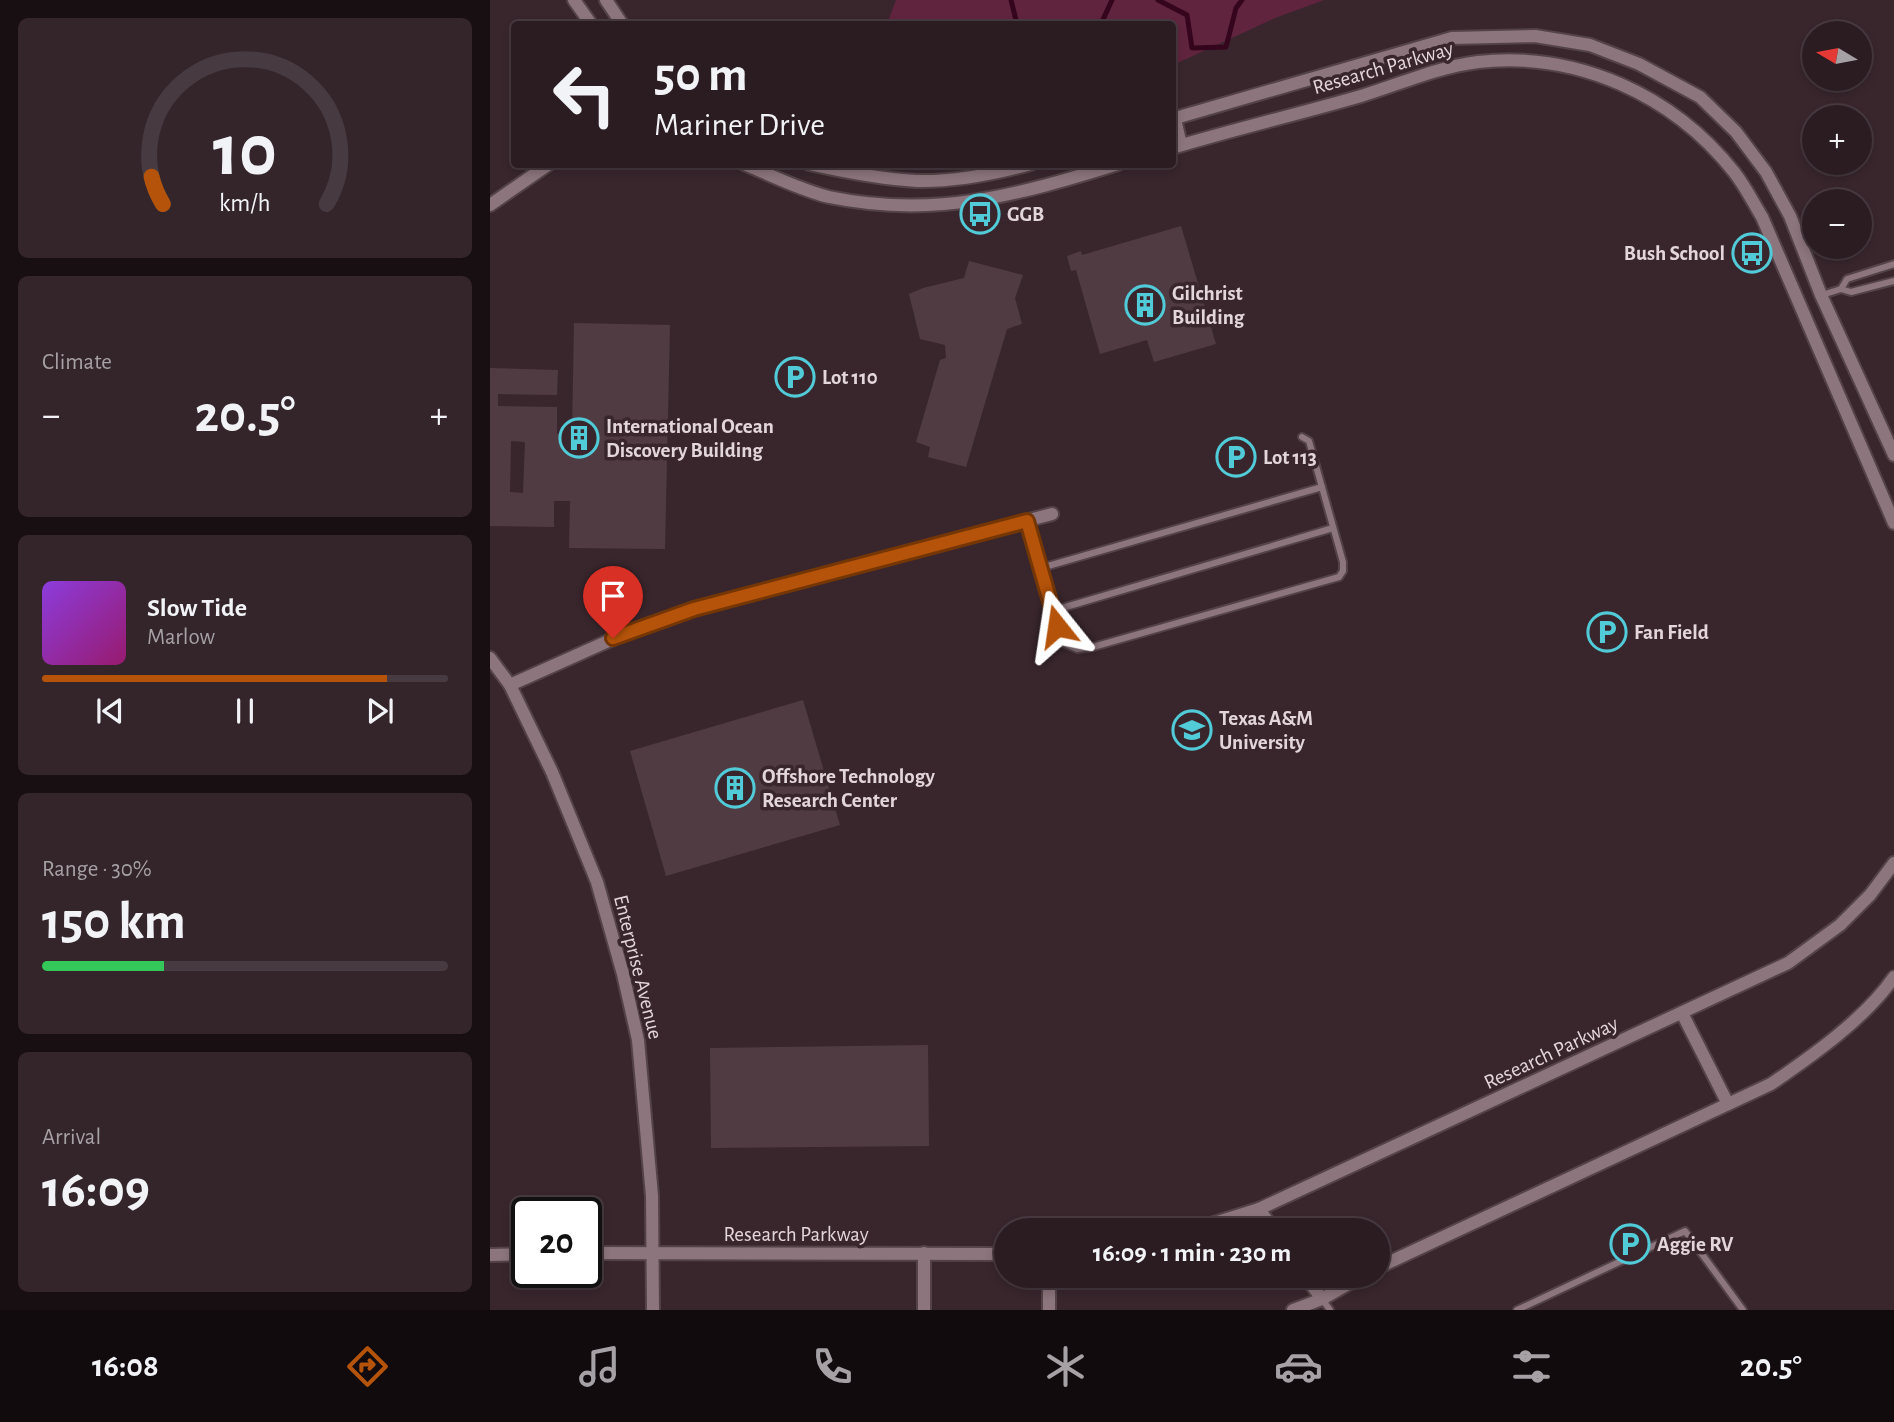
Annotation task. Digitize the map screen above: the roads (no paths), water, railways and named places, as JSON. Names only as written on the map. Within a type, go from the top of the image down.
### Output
[{"type":"street","points":[[574,0],[589,21]]},
{"type":"street","points":[[606,0],[620,21]]},
{"type":"street","name":"Research Parkway","points":[[1176,118],[1451,38],[1535,36],[1590,45],[1639,64],[1700,97],[1736,132],[1766,172],[1790,216],[1821,295],[1894,455]]},
{"type":"street","name":"Research Parkway","points":[[1177,147],[1363,95],[1433,71],[1479,62],[1530,61],[1577,67],[1628,87],[1662,106],[1700,134],[1735,173],[1762,217],[1894,523]]},
{"type":"street","points":[[490,205],[543,168]]},
{"type":"street","points":[[754,168],[827,196],[884,205],[980,201],[1030,191],[1105,168]]},
{"type":"street","points":[[827,168],[863,176],[920,181],[972,177],[1013,168]]},
{"type":"street","points":[[919,205],[920,181]]},
{"type":"street","points":[[1799,302],[1821,295]]},
{"type":"street","points":[[510,685],[633,630],[694,609],[1052,514]]},
{"type":"street","name":"Enterprise Avenue","points":[[490,658],[510,685],[552,772],[597,882],[623,974],[638,1040],[652,1196],[653,1310]]},
{"type":"street","name":"Research Parkway","points":[[1230,1218],[1259,1209],[1788,963],[1840,925],[1870,895],[1894,863]]},
{"type":"street","points":[[1390,1262],[1771,1084],[1808,1059],[1851,1023],[1894,977]]},
{"type":"street","points":[[1682,1013],[1728,1104]]},
{"type":"street","points":[[1259,1209],[1265,1218]]},
{"type":"street","name":"Research Parkway","points":[[602,1253],[994,1254]]},
{"type":"street","points":[[924,1253],[924,1310]]},
{"type":"street","points":[[490,1255],[511,1254]]},
{"type":"street","points":[[1049,1288],[1049,1310]]},
{"type":"street","points":[[1314,1288],[1326,1305]]},
{"type":"street","points":[[1293,1310],[1326,1305],[1347,1288]]},
{"type":"lane","points":[[1841,289],[1847,279],[1894,264]]},
{"type":"lane","points":[[1821,295],[1841,289],[1851,292],[1894,281]]},
{"type":"lane","points":[[1027,521],[1061,642],[1077,649],[1339,577],[1343,571],[1343,562],[1309,441],[1302,437]]},
{"type":"lane","points":[[1041,568],[1322,487]]},
{"type":"lane","points":[[1052,611],[1333,528]]},
{"type":"lane","points":[[1517,1310],[1685,1231],[1743,1310]]},
{"type":"waterway","points":[[1011,0],[1016,21]]},
{"type":"waterway","points":[[1102,21],[1112,0]]},
{"type":"waterway","points":[[1158,0],[1187,15],[1192,48],[1226,47],[1236,8],[1242,0]]},
{"type":"place","name":"GGB","points":[[980,214]]},
{"type":"place","name":"Bush School","points":[[1752,253]]},
{"type":"place","name":"Gilchrist Building","points":[[1145,305]]},
{"type":"place","name":"Lot 110","points":[[795,377]]},
{"type":"place","name":"International Ocean Discovery Building","points":[[579,438]]},
{"type":"place","name":"Lot 113","points":[[1236,457]]},
{"type":"place","name":"Fan Field","points":[[1607,632]]},
{"type":"place","name":"Texas A&M University","points":[[1192,730]]},
{"type":"place","name":"Offshore Technology Research Center","points":[[735,788]]},
{"type":"place","name":"Aggie RV","points":[[1630,1244]]}]
